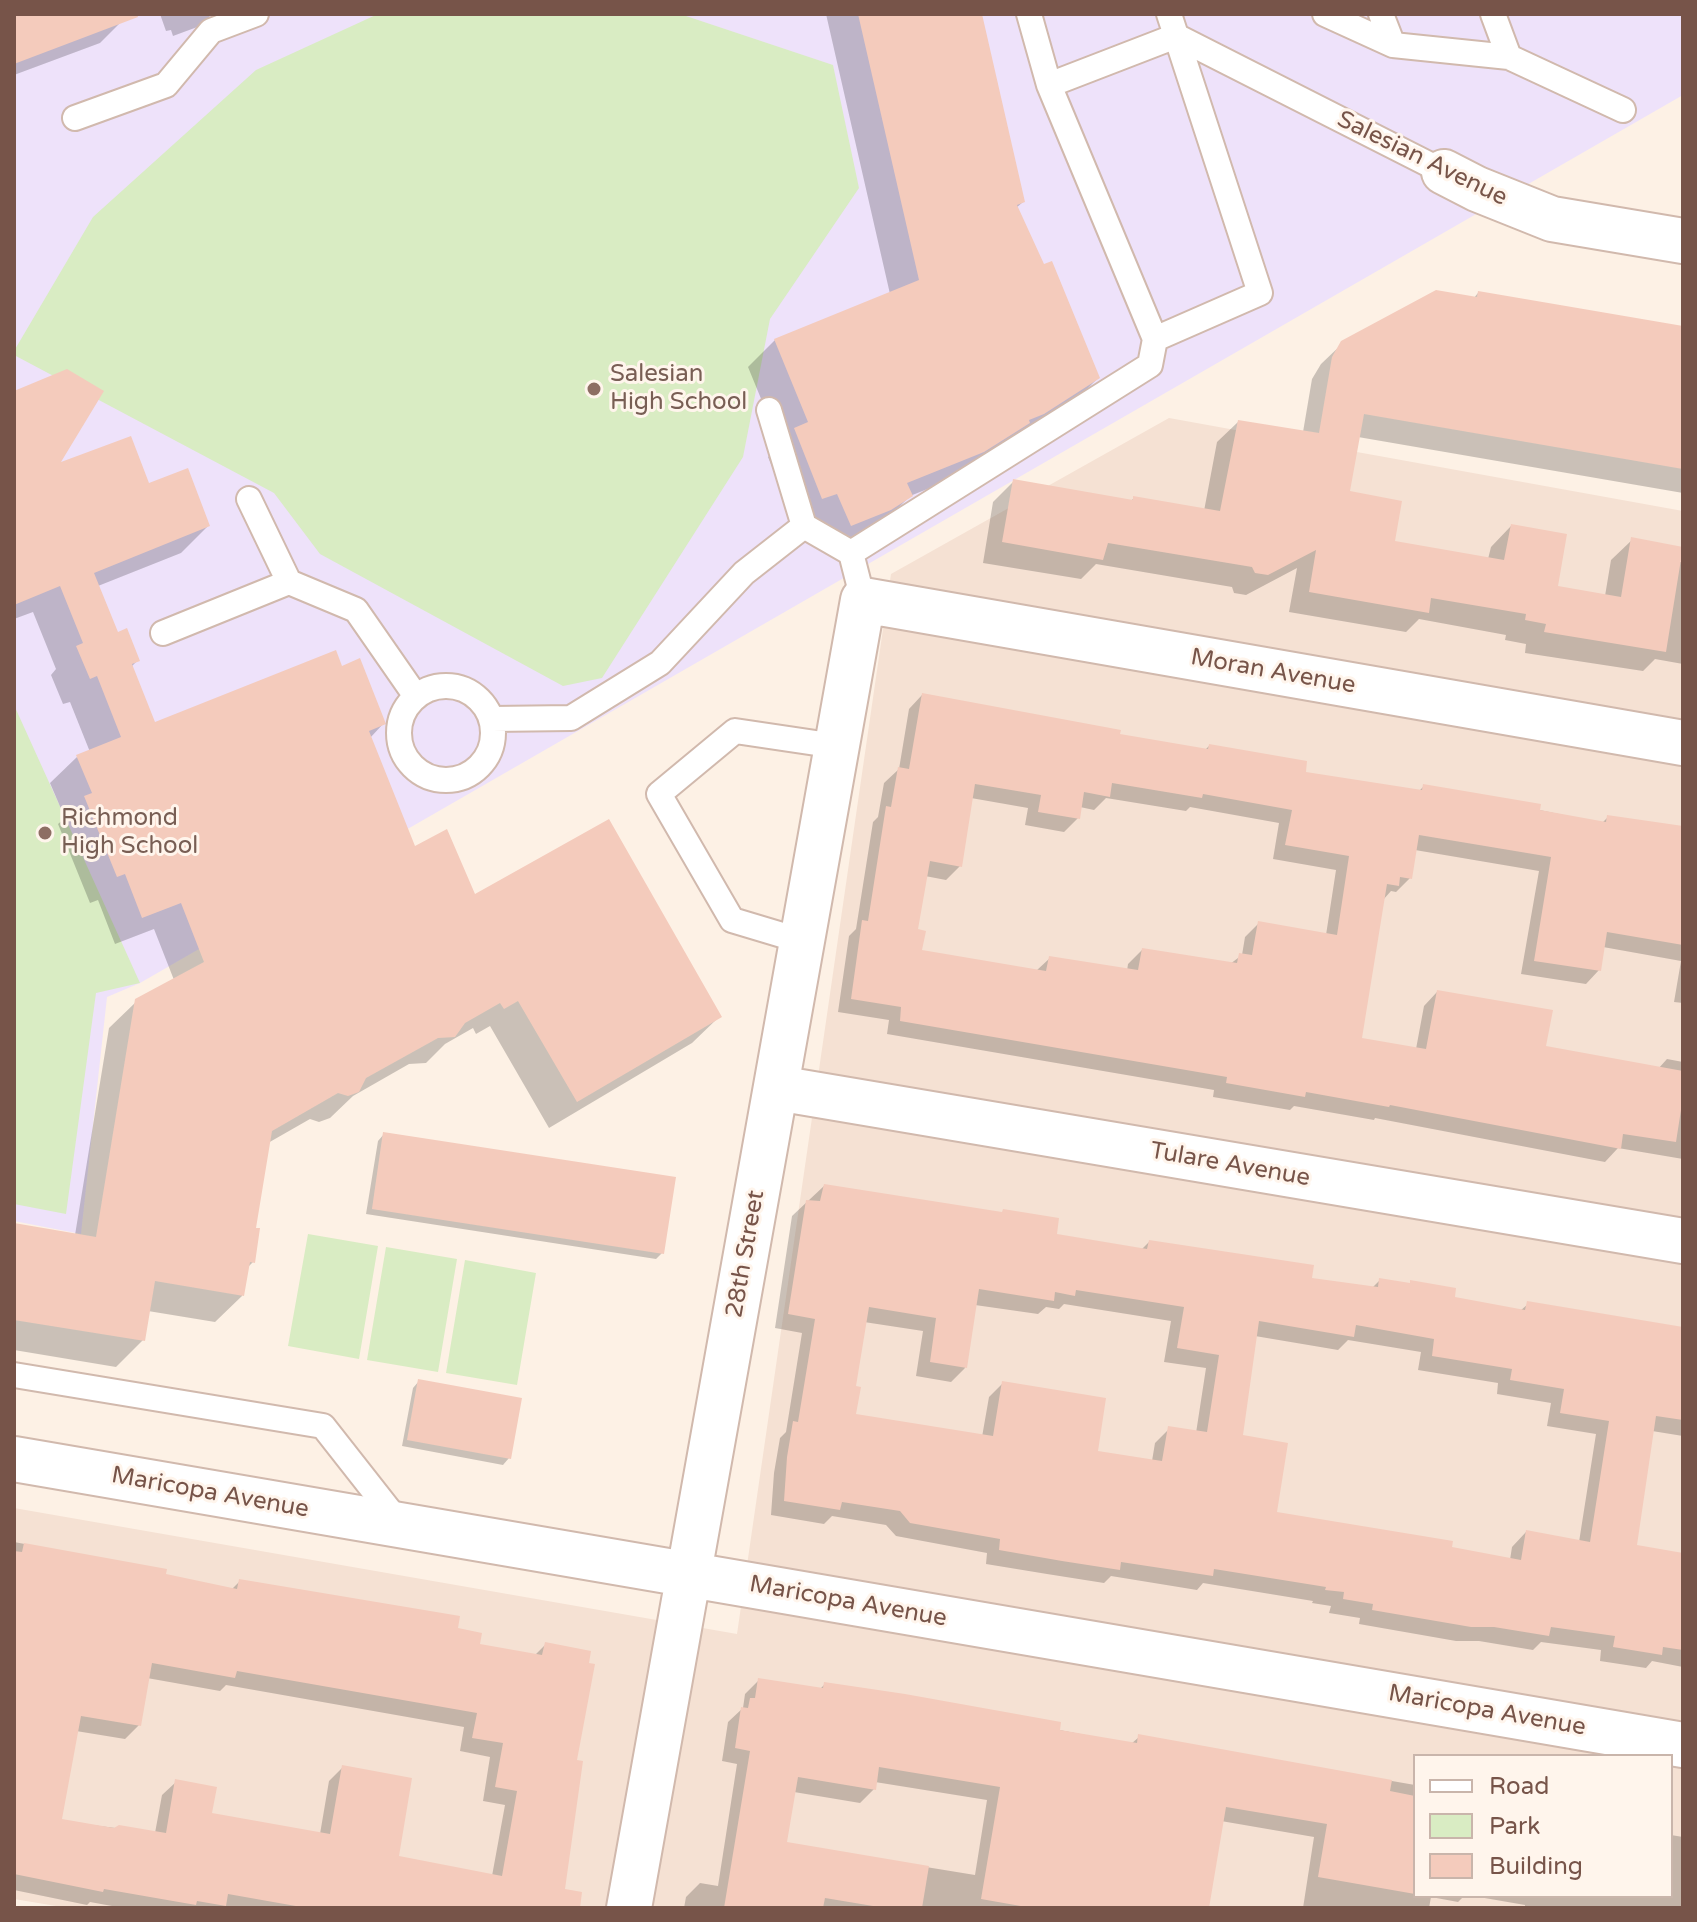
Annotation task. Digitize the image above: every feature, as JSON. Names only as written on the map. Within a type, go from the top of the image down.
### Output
[{"type":"street","name":"Salesian Avenue","points":[[1444,172],[1477,189],[1552,219],[1683,241]]},
{"type":"street","name":"Moran Avenue","points":[[863,600],[1683,743]]},
{"type":"street","name":"28th Street","points":[[629,1908],[863,600]]},
{"type":"street","name":"Tulare Avenue","points":[[777,1088],[1683,1241]]},
{"type":"street","name":"Maricopa Avenue","points":[[14,1459],[1683,1745]]},
{"type":"lane","points":[[75,118],[166,85],[211,31],[256,14]]},
{"type":"lane","points":[[851,553],[1150,365],[1155,339],[1049,85],[1029,14]]},
{"type":"lane","points":[[1325,14],[1393,45],[1509,57],[1623,110]]},
{"type":"lane","points":[[1381,14],[1393,45]]},
{"type":"lane","points":[[1493,14],[1509,57]]},
{"type":"lane","points":[[1049,85],[1172,25],[1260,293],[1155,339]]},
{"type":"lane","name":"Salesian Avenue","points":[[1172,25],[1444,172]]},
{"type":"lane","points":[[769,410],[804,526],[851,553],[863,600]]},
{"type":"lane","points":[[249,499],[289,582],[356,610],[415,695]]},
{"type":"lane","points":[[492,719],[571,718],[660,663],[744,573],[804,526]]},
{"type":"lane","points":[[163,633],[289,582]]},
{"type":"lane","points":[[450,685],[468,691],[483,702],[492,719],[493,738],[488,755],[476,770],[460,779],[441,781],[423,775],[408,763],[400,747],[398,728],[403,710],[415,695],[432,687],[450,685]]},
{"type":"lane","points":[[802,941],[732,920],[659,794],[735,731],[836,746]]},
{"type":"lane","points":[[14,1375],[323,1426],[402,1526]]},
{"type":"shaded area","name":"Salesian High School","points":[[14,14],[1683,14],[1683,95],[140,983],[107,997],[81,1234],[14,1221]]},
{"type":"shaded area","points":[[1169,418],[1683,511],[1683,1908],[68,1908],[14,1899],[14,1508],[737,1634],[891,574]]},
{"type":"green space","points":[[378,14],[680,14],[833,65],[859,188],[770,319],[743,457],[602,678],[563,686],[320,554],[274,493],[14,355],[93,217],[256,70]]},
{"type":"green space","name":"Richmond High School","points":[[14,705],[140,983],[96,993],[66,1214],[14,1204]]},
{"type":"green space","points":[[308,1234],[378,1246],[359,1359],[288,1346]]},
{"type":"green space","points":[[386,1247],[457,1259],[438,1372],[367,1360]]},
{"type":"green space","points":[[465,1260],[536,1273],[517,1385],[446,1373]]},
{"type":"building","points":[[14,14],[137,14],[138,17],[14,64]]},
{"type":"building","points":[[858,14],[982,14],[1025,202],[1017,205],[1044,264],[1052,261],[1100,378],[1044,414],[1029,420],[1030,423],[984,452],[907,483],[913,496],[891,510],[851,526],[837,494],[822,499],[794,428],[808,422],[774,339],[919,280]]},
{"type":"building","points":[[1436,290],[1477,297],[1478,291],[1683,326],[1683,469],[1364,414],[1350,491],[1402,501],[1395,541],[1504,560],[1511,524],[1567,534],[1558,586],[1621,597],[1631,537],[1683,547],[1666,652],[1544,632],[1546,624],[1525,620],[1526,614],[1431,598],[1429,613],[1309,592],[1316,550],[1268,575],[1255,573],[1252,567],[1108,543],[1103,560],[1002,542],[1013,479],[1133,500],[1133,496],[1220,511],[1238,420],[1319,433],[1332,357],[1341,341]]},
{"type":"building","points":[[67,369],[104,391],[61,462],[131,436],[149,483],[188,468],[210,526],[94,573],[118,632],[127,628],[140,661],[132,664],[155,722],[336,650],[342,666],[360,658],[386,724],[369,731],[415,846],[447,829],[475,894],[609,819],[722,1017],[577,1102],[518,1001],[504,1009],[500,1003],[465,1023],[455,1037],[438,1038],[366,1078],[359,1092],[348,1096],[338,1093],[272,1131],[256,1228],[260,1228],[255,1263],[250,1262],[244,1296],[155,1281],[145,1341],[14,1320],[14,1223],[96,1237],[135,999],[204,962],[181,903],[142,918],[125,874],[117,877],[84,796],[92,793],[76,755],[121,737],[97,676],[90,679],[76,646],[83,643],[60,586],[14,605],[14,391]]},
{"type":"building","points":[[922,693],[1121,730],[1120,734],[1208,749],[1209,744],[1307,761],[1306,772],[1422,790],[1423,784],[1541,804],[1540,810],[1606,822],[1607,815],[1683,826],[1683,945],[1607,932],[1601,971],[1534,961],[1551,857],[1419,835],[1412,879],[1400,877],[1399,886],[1387,884],[1362,1038],[1426,1049],[1437,990],[1553,1010],[1546,1046],[1683,1071],[1683,1097],[1676,1142],[1623,1134],[1621,1149],[1390,1105],[1306,1092],[1305,1097],[1226,1083],[1227,1077],[900,1021],[901,1007],[851,999],[862,920],[868,921],[886,806],[891,807],[898,767],[909,769]],"holes":[[[1112,783],[1202,798],[1203,794],[1292,810],[1285,845],[1349,856],[1337,935],[1258,921],[1252,955],[1239,953],[1237,963],[1142,948],[1138,970],[1049,956],[1046,971],[922,950],[926,931],[918,929],[930,861],[962,867],[975,784],[1041,795],[1038,812],[1080,819],[1084,792],[1110,797]]]},
{"type":"building","points":[[383,1132],[676,1177],[664,1254],[372,1209]]},
{"type":"building","points":[[824,1184],[1002,1212],[1003,1209],[1059,1218],[1057,1234],[1147,1249],[1149,1240],[1314,1265],[1312,1278],[1378,1287],[1379,1278],[1410,1283],[1410,1280],[1456,1288],[1455,1297],[1525,1310],[1527,1301],[1683,1327],[1683,1420],[1656,1416],[1637,1545],[1683,1553],[1683,1650],[1663,1647],[1662,1655],[1613,1647],[1615,1636],[1551,1627],[1549,1636],[1494,1627],[1471,1627],[1372,1610],[1373,1604],[1343,1599],[1344,1592],[1325,1590],[1326,1587],[1214,1569],[1213,1576],[1121,1562],[1120,1570],[1062,1561],[999,1550],[1000,1539],[910,1523],[900,1511],[842,1502],[840,1510],[784,1501],[793,1421],[798,1422],[815,1319],[788,1314],[806,1200],[820,1201]],"holes":[[[979,1289],[1054,1301],[1055,1292],[1075,1296],[1076,1290],[1184,1307],[1177,1348],[1219,1355],[1207,1432],[1168,1426],[1162,1461],[1098,1451],[1106,1398],[1002,1381],[993,1436],[856,1414],[861,1387],[856,1386],[869,1307],[936,1318],[930,1362],[967,1368]],[[1259,1321],[1354,1337],[1356,1325],[1434,1339],[1432,1356],[1512,1369],[1510,1380],[1564,1389],[1560,1413],[1609,1421],[1590,1542],[1526,1530],[1521,1560],[1452,1547],[1453,1541],[1277,1512],[1288,1443],[1243,1435]]]},
{"type":"building","points":[[418,1379],[522,1398],[511,1459],[407,1440]]},
{"type":"building","points":[[24,1543],[167,1569],[166,1574],[237,1589],[239,1579],[460,1616],[458,1628],[482,1633],[480,1644],[542,1655],[545,1642],[591,1651],[589,1663],[595,1664],[577,1760],[583,1761],[565,1889],[582,1892],[580,1908],[307,1908],[228,1894],[226,1906],[197,1901],[196,1905],[104,1889],[103,1892],[14,1874],[14,1551],[22,1552]],"holes":[[[152,1663],[235,1678],[237,1671],[477,1713],[472,1738],[503,1743],[495,1787],[517,1791],[502,1876],[399,1856],[412,1778],[342,1765],[330,1834],[212,1813],[217,1787],[175,1779],[166,1833],[62,1819],[81,1716],[141,1726]]]},
{"type":"building","points":[[758,1678],[823,1688],[824,1682],[1061,1722],[1060,1730],[1137,1743],[1138,1734],[1392,1780],[1390,1791],[1413,1796],[1413,1894],[1318,1877],[1327,1824],[1226,1807],[1209,1908],[1032,1908],[981,1899],[1000,1787],[879,1767],[876,1790],[798,1777],[787,1842],[929,1866],[922,1908],[885,1908],[825,1898],[823,1908],[724,1908],[750,1751],[735,1748],[741,1707],[748,1708],[750,1698],[755,1698]]},
{"type":"place","name":"Salesian High School","points":[[594,389]]},
{"type":"place","name":"Richmond High School","points":[[45,833]]}]
